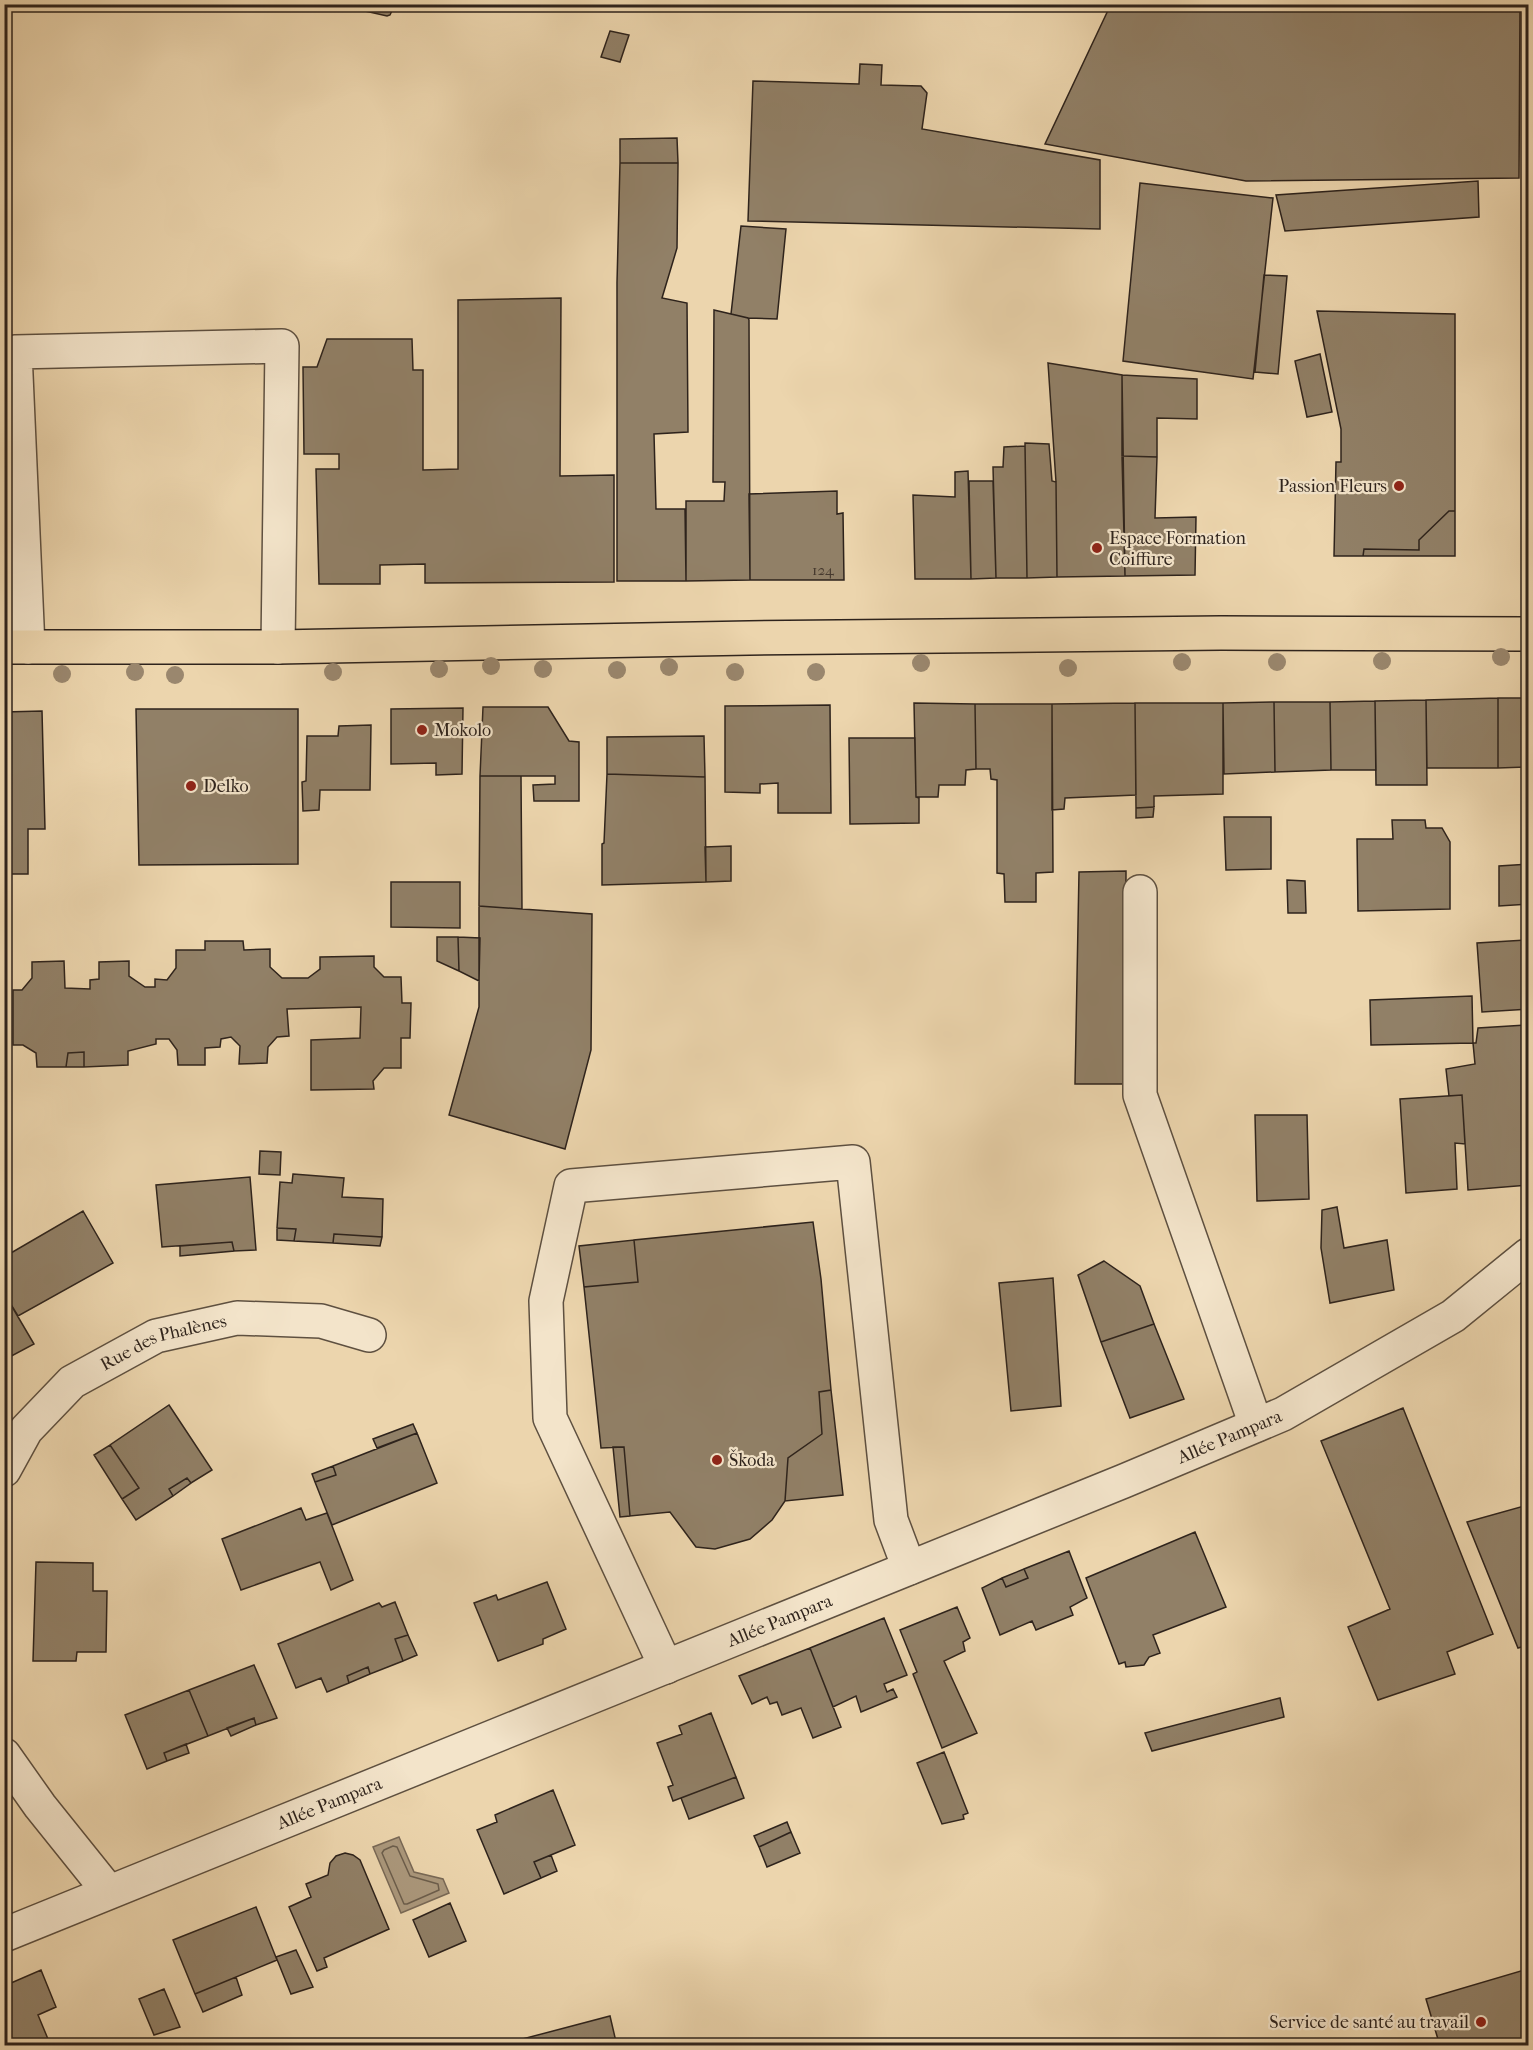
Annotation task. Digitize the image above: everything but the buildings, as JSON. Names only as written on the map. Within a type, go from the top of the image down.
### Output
[{"type":"main road","points":[[16,647],[278,647],[750,638],[1197,633],[1528,634]]},
{"type":"street","points":[[16,647],[15,352],[282,346],[278,647]]},
{"type":"street","points":[[1140,892],[1140,1095],[1256,1425]]},
{"type":"street","points":[[666,1667],[550,1418],[546,1301],[572,1186],[853,1162],[891,1520],[909,1568]]},
{"type":"street","name":"Allée Pampara","points":[[4,1935],[1124,1481],[1283,1414],[1453,1316],[1528,1255]]},
{"type":"street","name":"Rue des Phalènes","points":[[4,1470],[26,1430],[72,1382],[156,1336],[237,1318],[321,1321],[369,1335]]},
{"type":"street","points":[[4,1755],[40,1806],[109,1892]]},
{"type":"water","points":[[399,1837],[414,1872],[443,1879],[449,1893],[401,1913],[373,1847]]},
{"type":"place","name":"Passion Fleurs","points":[[1399,486]]},
{"type":"place","name":"Espace Formation Coiffure","points":[[1097,548]]},
{"type":"place","name":"Mokolo","points":[[422,730]]},
{"type":"place","name":"Delko","points":[[191,786]]},
{"type":"place","name":"Škoda","points":[[717,1460]]},
{"type":"place","name":"Service de santé au travail","points":[[1481,2022]]}]
